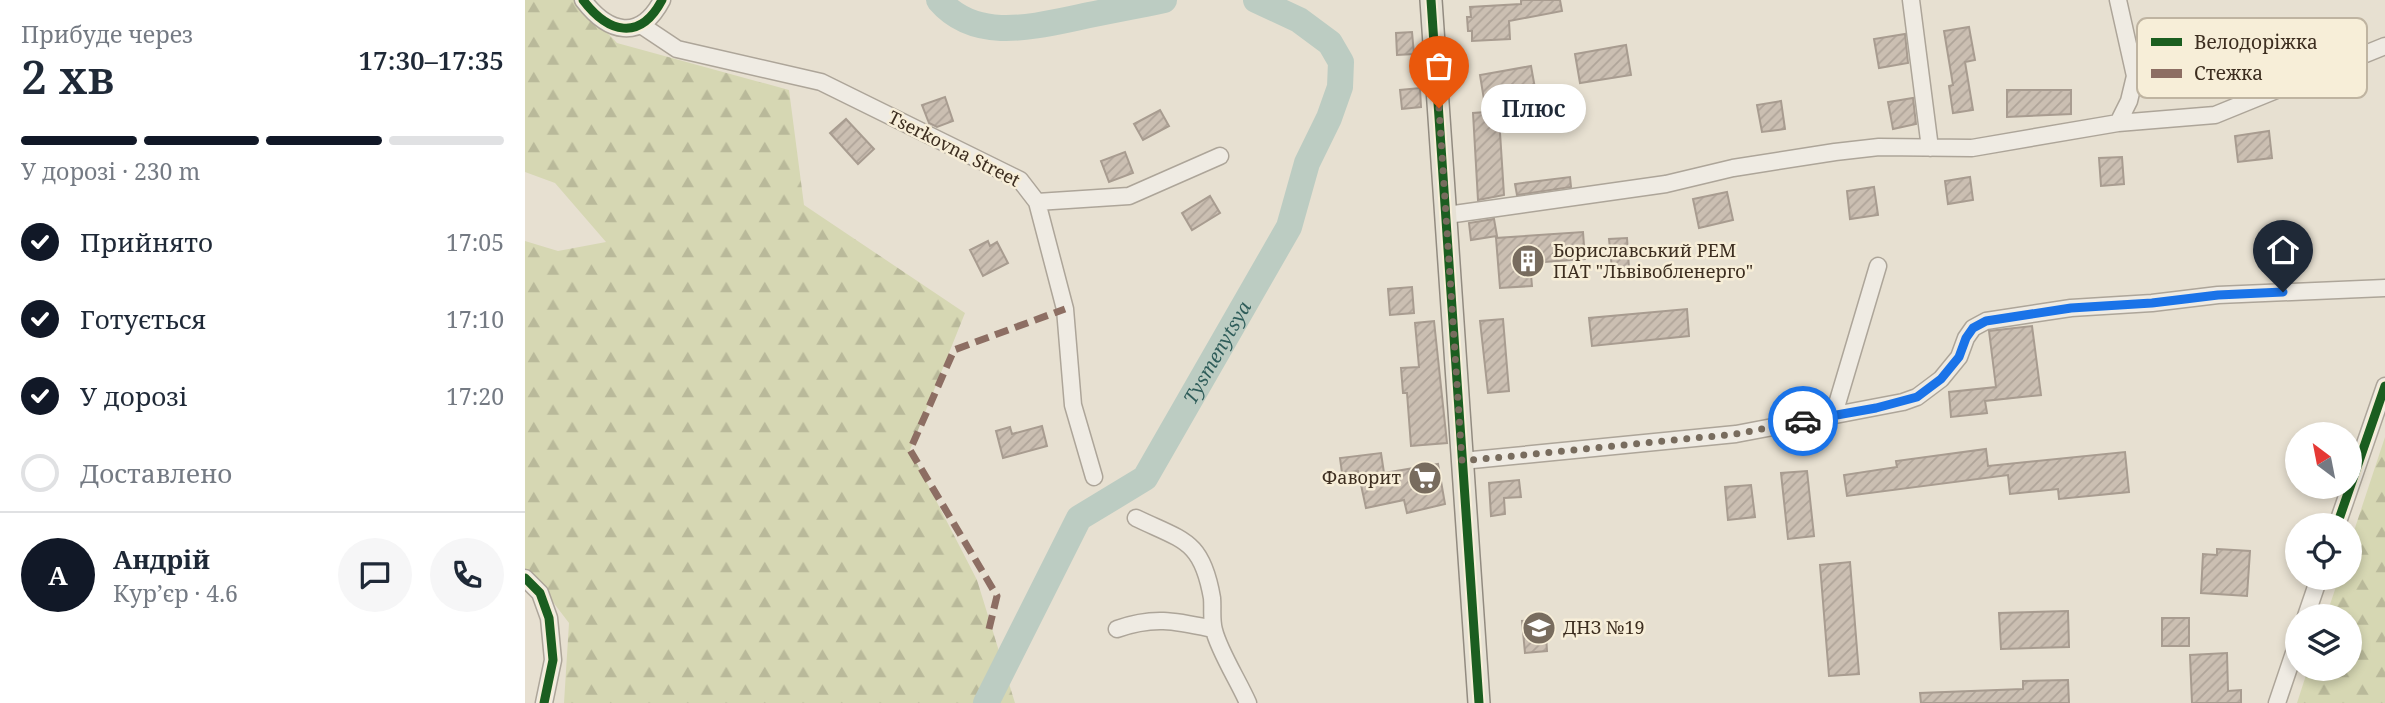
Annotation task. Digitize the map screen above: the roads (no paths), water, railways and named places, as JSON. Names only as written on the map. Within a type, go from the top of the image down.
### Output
[{"type":"main road","points":[[1431,0],[1479,703]]},
{"type":"street","name":"Tserkovna Street","points":[[583,0],[596,17],[614,26],[629,29],[641,25],[677,49],[821,82],[1020,180],[1037,202],[1065,310],[1073,405],[1094,477]]},
{"type":"street","points":[[641,25],[655,13],[662,0]]},
{"type":"street","points":[[1911,0],[1930,148]]},
{"type":"street","points":[[2117,123],[2129,100],[2135,76],[2119,0]]},
{"type":"street","points":[[2367,53],[2385,46]]},
{"type":"street","points":[[1447,215],[1666,184],[1733,168],[1879,147],[1972,148],[2117,123],[2215,115],[2257,98]]},
{"type":"street","points":[[1037,202],[1129,196],[1220,156]]},
{"type":"street","points":[[1835,414],[1878,266]]},
{"type":"street","points":[[1462,461],[1736,434],[1876,408],[1917,397],[1941,379],[1959,357],[1973,328],[1986,321],[2071,308],[2152,303],[2218,295],[2385,289]]},
{"type":"street","points":[[2341,513],[2385,386]]},
{"type":"street","points":[[1136,518],[1187,543],[1199,554],[1212,600],[1213,629],[1248,703]]},
{"type":"street","points":[[525,578],[540,593],[549,618],[554,660],[544,703]]},
{"type":"street","points":[[1117,629],[1140,621],[1152,621],[1176,622],[1213,629]]},
{"type":"street","points":[[2277,703],[2285,679]]},
{"type":"waterway","name":"Tysmenytsya","points":[[939,0],[953,13],[969,22],[1005,28],[1043,24],[1164,0]]},
{"type":"waterway","name":"Tysmenytsya","points":[[986,703],[1079,518],[1145,478],[1289,227],[1307,163],[1329,118],[1340,87],[1341,62],[1330,43],[1299,20],[1256,0]]},
{"type":"place","name":"Плюс","points":[[1439,108]]},
{"type":"place","name":"Бориславський РЕМ ПАТ \"Львівобленерго\"","points":[[1528,261]]},
{"type":"place","name":"Фаворит","points":[[1425,478]]},
{"type":"place","name":"ДНЗ №19","points":[[1539,628]]}]
